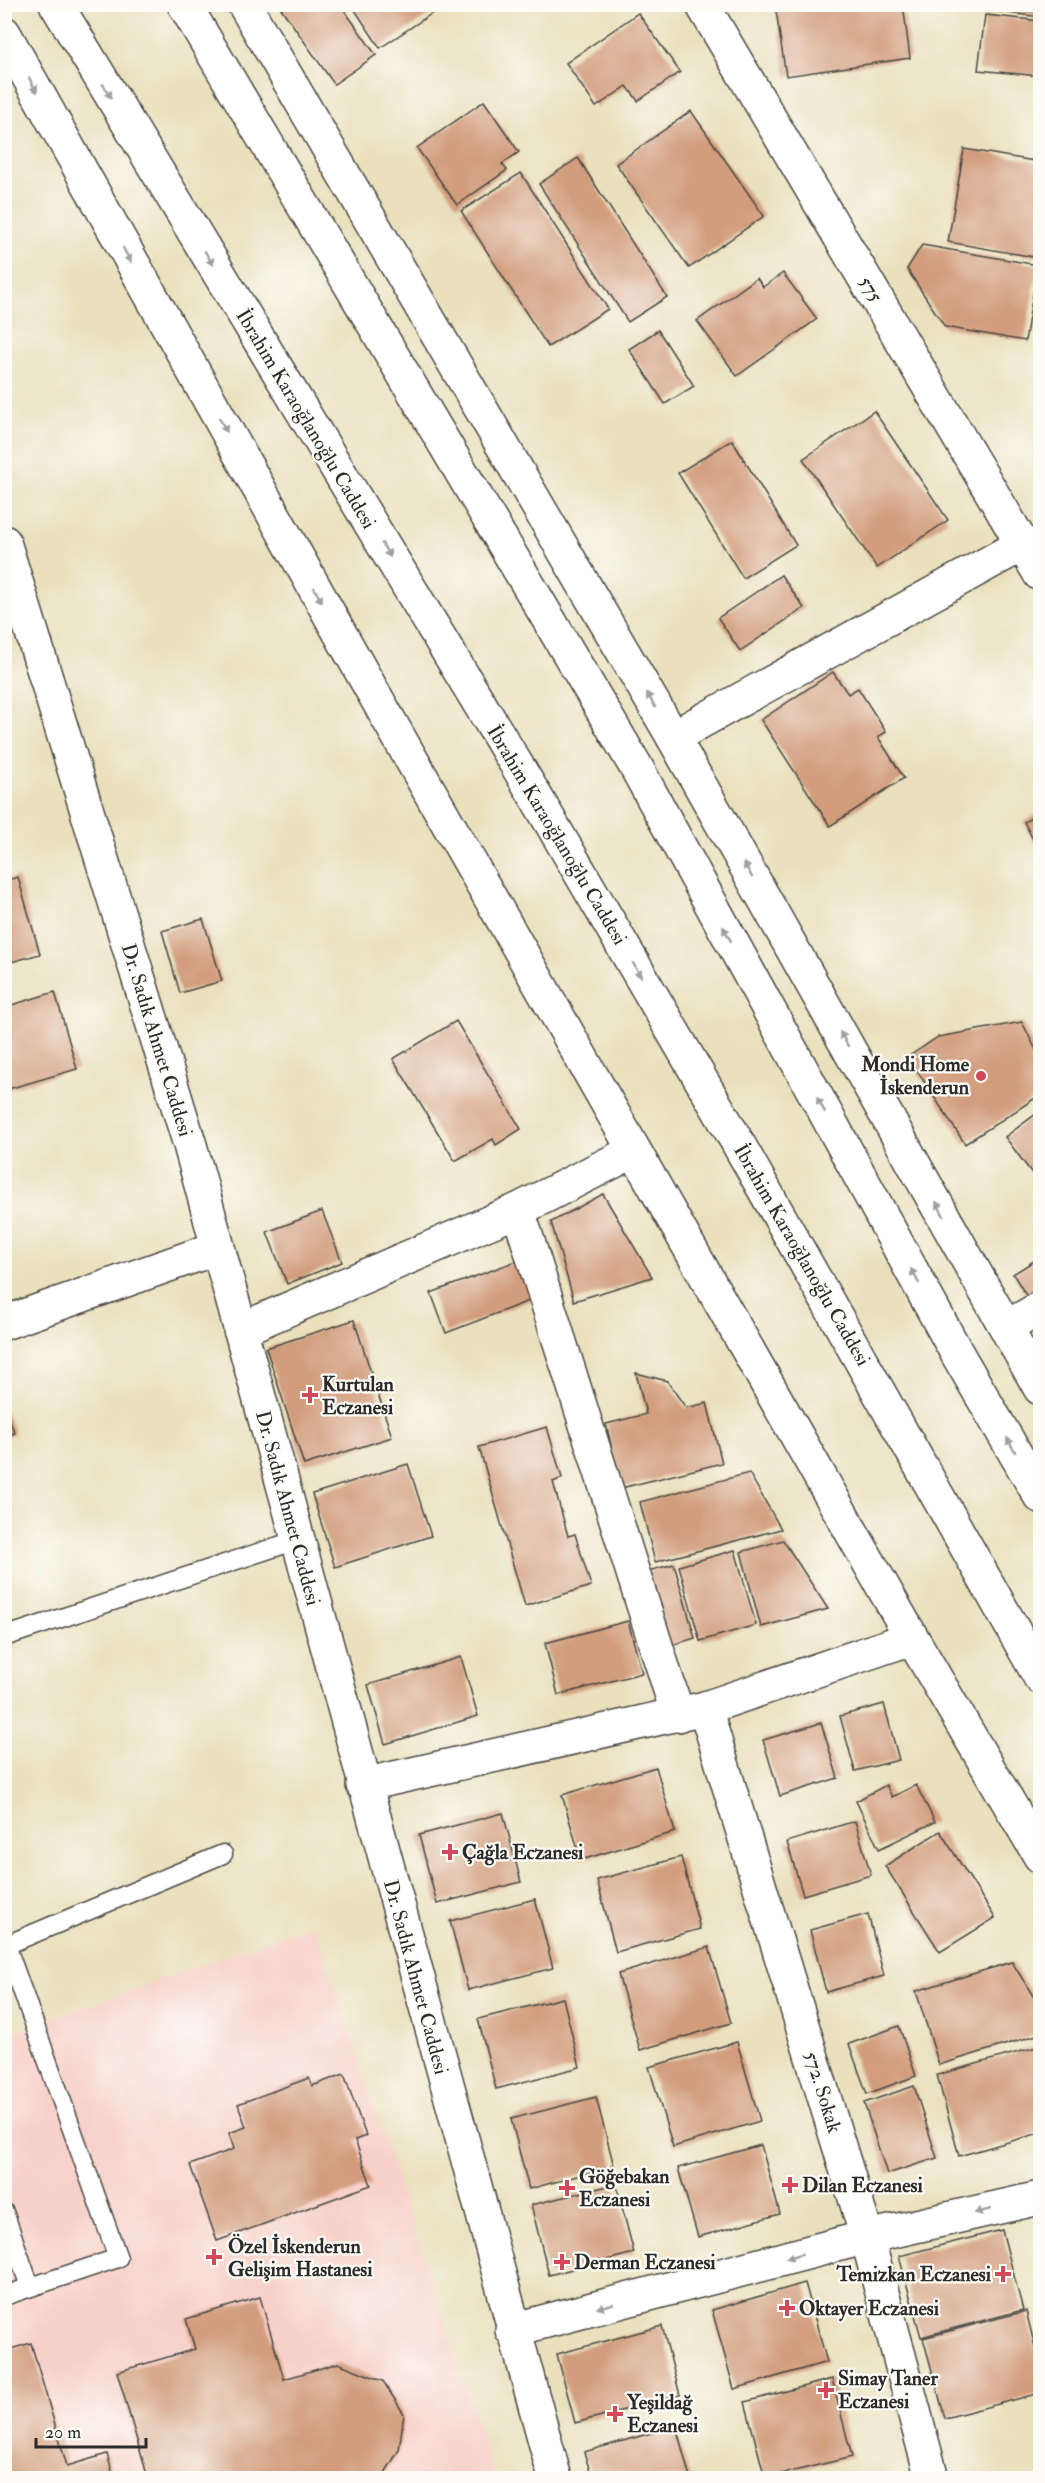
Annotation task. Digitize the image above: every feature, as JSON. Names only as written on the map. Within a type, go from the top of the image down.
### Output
[{"type":"main road","name":"İbrahim Karaoğlanoğlu Caddesi","points":[[56,4],[533,792],[729,1128],[1041,1677]]},
{"type":"main road","points":[[184,4],[635,765],[959,1357],[1041,1496]]},
{"type":"main road","points":[[244,4],[673,737],[1041,1388]]},
{"type":"main road","name":"575","points":[[702,4],[1032,556],[1040,573]]},
{"type":"main road","points":[[4,33],[324,605],[634,1151],[912,1638],[1041,1856]]},
{"type":"main road","name":"Dr. Sadık Ahmet Caddesi","points":[[4,542],[190,1145],[512,2330],[555,2478]]},
{"type":"main road","points":[[673,737],[1032,556]]},
{"type":"main road","points":[[240,1330],[518,1209],[634,1151]]},
{"type":"main road","name":"572. Sokak","points":[[518,1209],[692,1711],[867,2237],[932,2478]]},
{"type":"main road","points":[[4,1323],[218,1248]]},
{"type":"main road","points":[[1007,1328],[1041,1308]]},
{"type":"main road","points":[[363,1785],[692,1711],[912,1638]]},
{"type":"main road","points":[[512,2330],[867,2237],[1041,2198]]},
{"type":"lane","points":[[4,1637],[297,1540]]},
{"type":"lane","points":[[4,2296],[118,2258],[5,1946],[223,1854]]},
{"type":"lane","points":[[4,2212],[30,2287]]},
{"type":"shaded area","name":"Özel İskenderun Gelişim Hastanesi","points":[[314,1924],[495,2478],[5,2478],[5,2036]]},
{"type":"building","points":[[278,4],[340,4],[376,55],[334,84]]},
{"type":"building","points":[[351,4],[429,4],[434,12],[380,48]]},
{"type":"building","points":[[775,4],[903,4],[910,58],[786,76]]},
{"type":"building","points":[[949,4],[1003,4],[1002,12]]},
{"type":"building","points":[[1009,4],[1040,4],[1040,17],[1009,13]]},
{"type":"building","points":[[638,13],[680,72],[638,101],[627,86],[596,107],[566,63]]},
{"type":"building","points":[[985,15],[1040,21],[1040,76],[978,70]]},
{"type":"building","points":[[484,101],[519,152],[502,164],[507,170],[457,205],[417,148]]},
{"type":"building","points":[[691,111],[764,216],[689,268],[616,164]]},
{"type":"building","points":[[964,149],[1040,162],[1040,258],[948,242]]},
{"type":"building","points":[[578,158],[667,297],[628,322],[539,184]]},
{"type":"building","points":[[521,173],[608,309],[548,347],[461,211]]},
{"type":"building","points":[[922,245],[1038,265],[1025,341],[945,327],[907,269]]},
{"type":"building","points":[[783,273],[817,319],[737,376],[697,321],[757,278],[763,287]]},
{"type":"building","points":[[658,330],[694,386],[665,404],[629,349]]},
{"type":"building","points":[[874,411],[948,520],[877,568],[803,459]]},
{"type":"building","points":[[732,440],[796,545],[743,578],[678,473]]},
{"type":"building","points":[[781,575],[804,608],[740,651],[718,618]]},
{"type":"building","points":[[833,672],[848,694],[858,688],[886,732],[878,737],[904,778],[830,826],[761,720]]},
{"type":"building","points":[[1040,813],[1040,853],[1024,822]]},
{"type":"building","points":[[18,877],[40,954],[4,964],[4,881]]},
{"type":"building","points":[[203,919],[222,981],[180,993],[162,931]]},
{"type":"building","points":[[55,992],[77,1069],[5,1090],[5,1007]]},
{"type":"building","points":[[456,1021],[521,1129],[496,1145],[493,1139],[455,1161],[393,1059]]},
{"type":"building","name":"Mondi Home İskenderun","points":[[1022,1022],[1040,1058],[1040,1095],[965,1144],[908,1057],[938,1037]]},
{"type":"building","points":[[1040,1111],[1040,1177],[1037,1180],[1005,1137]]},
{"type":"building","points":[[603,1194],[652,1277],[574,1301],[551,1222]]},
{"type":"building","points":[[322,1211],[342,1262],[287,1284],[267,1232]]},
{"type":"building","points":[[1040,1257],[1040,1300],[1032,1305],[1013,1274]]},
{"type":"building","points":[[519,1260],[534,1299],[446,1333],[431,1293]]},
{"type":"building","points":[[354,1320],[392,1437],[304,1465],[266,1348]]},
{"type":"building","points":[[636,1373],[667,1381],[686,1408],[707,1403],[722,1463],[621,1488],[606,1424],[646,1414]]},
{"type":"building","points":[[4,1409],[15,1433],[4,1437]]},
{"type":"building","points":[[547,1427],[562,1478],[553,1482],[568,1536],[575,1534],[591,1586],[525,1606],[479,1447]]},
{"type":"building","points":[[408,1464],[431,1536],[335,1567],[312,1494]]},
{"type":"building","points":[[749,1473],[781,1529],[655,1562],[640,1502]]},
{"type":"building","points":[[783,1540],[828,1609],[761,1627],[741,1552]]},
{"type":"building","points":[[735,1550],[756,1625],[700,1641],[679,1566]]},
{"type":"building","points":[[674,1564],[695,1638],[669,1646],[648,1571]]},
{"type":"building","points":[[628,1621],[642,1673],[558,1695],[545,1643]]},
{"type":"building","points":[[461,1657],[478,1716],[385,1744],[368,1685]]},
{"type":"building","points":[[884,1704],[899,1760],[855,1771],[840,1716]]},
{"type":"building","points":[[821,1723],[838,1778],[780,1796],[763,1740]]},
{"type":"building","points":[[656,1767],[675,1832],[581,1860],[562,1795]]},
{"type":"building","points":[[886,1785],[892,1797],[916,1785],[935,1822],[879,1849],[856,1801]]},
{"type":"building","points":[[503,1813],[521,1882],[437,1904],[419,1835]]},
{"type":"building","points":[[855,1821],[871,1875],[803,1895],[787,1842]]},
{"type":"building","points":[[940,1831],[995,1918],[940,1952],[885,1866]]},
{"type":"building","points":[[681,1857],[700,1929],[616,1952],[597,1880]]},
{"type":"building","points":[[535,1899],[553,1968],[468,1990],[450,1921]]},
{"type":"building","points":[[868,1914],[884,1976],[826,1992],[810,1930]]},
{"type":"building","points":[[709,1947],[731,2023],[640,2050],[618,1974]]},
{"type":"building","points":[[1012,1962],[1040,2007],[1040,2034],[939,2065],[916,1991]]},
{"type":"building","points":[[563,1998],[580,2067],[496,2089],[478,2019]]},
{"type":"building","points":[[899,2026],[916,2076],[867,2094],[849,2044]]},
{"type":"building","points":[[737,2042],[760,2121],[673,2147],[649,2067]]},
{"type":"building","points":[[1040,2046],[1040,2133],[959,2156],[937,2075]]},
{"type":"building","points":[[344,2074],[366,2136],[355,2140],[371,2185],[217,2241],[190,2165],[234,2149],[229,2133],[246,2127],[238,2104],[309,2078],[312,2086]]},
{"type":"building","points":[[914,2086],[937,2158],[887,2174],[864,2103]]},
{"type":"building","points":[[596,2097],[614,2166],[529,2189],[511,2119]]},
{"type":"building","points":[[761,2145],[780,2214],[698,2237],[678,2168]]},
{"type":"building","points":[[616,2184],[634,2253],[549,2275],[531,2205]]},
{"type":"building","points":[[1002,2230],[1023,2310],[921,2337],[899,2256]]},
{"type":"building","points":[[805,2283],[827,2362],[734,2389],[712,2310]]},
{"type":"building","points":[[260,2297],[284,2379],[338,2363],[383,2381],[404,2414],[399,2450],[382,2478],[148,2478],[117,2372],[195,2349],[186,2319]]},
{"type":"building","points":[[1026,2311],[1040,2367],[1040,2393],[945,2418],[923,2338]]},
{"type":"building","points":[[662,2326],[680,2395],[575,2423],[557,2354]]},
{"type":"building","points":[[31,2343],[67,2466],[107,2454],[114,2478],[4,2478],[4,2351]]},
{"type":"building","points":[[832,2379],[852,2457],[765,2478],[745,2402]]},
{"type":"building","points":[[676,2426],[690,2478],[592,2478],[584,2452]]},
{"type":"place","name":"Mondi Home İskenderun","points":[[981,1076]]},
{"type":"place","name":"Kurtulan Eczanesi","points":[[310,1395]]},
{"type":"place","name":"Çağla Eczanesi","points":[[450,1852]]},
{"type":"place","name":"Dilan Eczanesi","points":[[790,2185]]},
{"type":"place","name":"Göğebakan Eczanesi","points":[[567,2188]]},
{"type":"place","name":"Özel İskenderun Gelişim Hastanesi","points":[[214,2257]]},
{"type":"place","name":"Derman Eczanesi","points":[[562,2262]]},
{"type":"place","name":"Temizkan Eczanesi","points":[[1003,2274]]},
{"type":"place","name":"Oktayer Eczanesi","points":[[787,2308]]},
{"type":"place","name":"Simay Taner Eczanesi","points":[[826,2390]]},
{"type":"place","name":"Yeşildağ Eczanesi","points":[[615,2414]]}]
